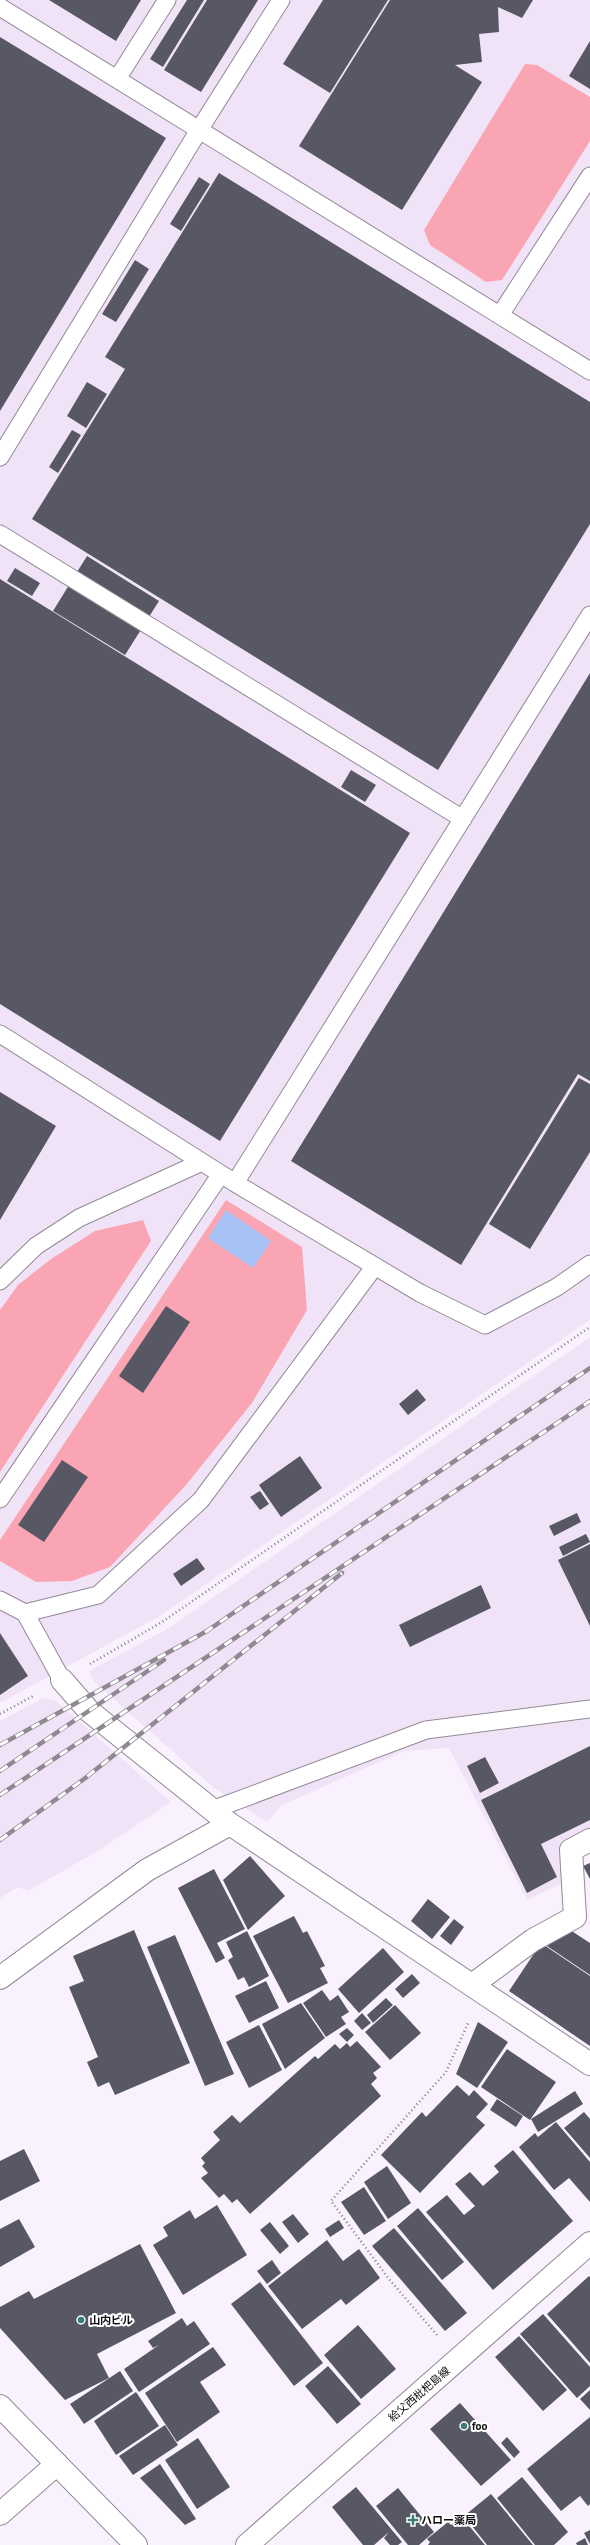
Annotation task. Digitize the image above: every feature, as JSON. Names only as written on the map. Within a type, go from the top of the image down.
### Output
[{"type":"street","points":[[62,1680],[89,1711],[230,1824],[590,2064]]},
{"type":"street","points":[[0,1978],[147,1870],[230,1824]]},
{"type":"street","points":[[477,1988],[533,1940],[575,1917],[571,1850],[590,1840]]},
{"type":"street","name":"給父西枇杷島線","points":[[247,2545],[590,2244]]},
{"type":"street","points":[[0,2406],[136,2545]]},
{"type":"street","points":[[0,2514],[57,2464]]},
{"type":"lane","points":[[117,79],[167,0]]},
{"type":"lane","points":[[0,457],[199,130],[281,0]]},
{"type":"lane","points":[[0,7],[590,371]]},
{"type":"lane","points":[[500,315],[590,176]]},
{"type":"lane","points":[[0,534],[463,819]]},
{"type":"lane","points":[[0,1499],[228,1179],[463,819],[590,614]]},
{"type":"lane","points":[[0,1034],[228,1179],[420,1293],[485,1325],[557,1287],[590,1264]]},
{"type":"lane","points":[[0,1281],[36,1246],[79,1218],[202,1162]]},
{"type":"lane","points":[[25,1613],[98,1595],[201,1500],[375,1266]]},
{"type":"lane","points":[[0,1600],[25,1613],[62,1680]]},
{"type":"lane","points":[[212,1810],[426,1730],[590,1709]]},
{"type":"path","points":[[0,1714],[162,1622],[590,1327]]},
{"type":"path","points":[[458,2360],[389,2279],[331,2201],[446,2072],[477,1988]]},
{"type":"shaded area","points":[[0,0],[590,0],[590,1320],[160,1616],[0,1703]]},
{"type":"shaded area","points":[[525,64],[537,65],[590,97],[590,141],[502,280],[486,282],[430,245],[424,230]]},
{"type":"shaded area","points":[[226,1200],[302,1247],[307,1310],[252,1403],[186,1485],[110,1567],[72,1581],[36,1582],[0,1561],[0,1540]]},
{"type":"shaded area","points":[[143,1220],[151,1241],[0,1472],[0,1310],[18,1285],[51,1259],[95,1231]]},
{"type":"shaded area","points":[[590,1337],[590,1832],[562,1883],[527,1900],[449,1748],[404,1751],[282,1805],[267,1822],[214,1788],[93,1681],[89,1671],[169,1628]]},
{"type":"shaded area","points":[[43,1698],[55,1700],[171,1802],[98,1851],[28,1891],[18,1887],[0,1898],[0,1721]]},
{"type":"water","points":[[226,1210],[271,1241],[253,1268],[208,1238]]},
{"type":"building","points":[[49,0],[141,0],[116,41]]},
{"type":"building","points":[[187,0],[204,0],[163,67],[150,59]]},
{"type":"building","points":[[207,0],[258,0],[201,92],[164,70]]},
{"type":"building","points":[[323,0],[388,0],[330,93],[283,64]]},
{"type":"building","points":[[390,0],[533,0],[522,18],[498,7],[499,32],[479,34],[482,62],[455,65],[482,82],[402,210],[299,146]]},
{"type":"building","points":[[0,37],[166,138],[0,411]]},
{"type":"building","points":[[590,41],[590,89],[569,76]]},
{"type":"building","points":[[219,173],[590,402],[590,524],[438,770],[32,519],[125,369],[105,357]]},
{"type":"building","points":[[199,177],[210,184],[181,231],[170,224]]},
{"type":"building","points":[[135,260],[149,269],[116,322],[102,314]]},
{"type":"building","points":[[87,382],[107,394],[86,428],[67,416]]},
{"type":"building","points":[[72,430],[81,435],[58,473],[49,467]]},
{"type":"building","points":[[87,556],[159,601],[125,655],[53,611]]},
{"type":"building","points":[[15,568],[40,583],[32,596],[7,581]]},
{"type":"building","points":[[0,579],[410,833],[220,1141],[0,1004]]},
{"type":"building","points":[[590,673],[590,1081],[578,1074],[461,1265],[291,1161]]},
{"type":"building","points":[[351,770],[376,785],[365,802],[341,787]]},
{"type":"building","points":[[579,1078],[590,1084],[590,1152],[530,1249],[489,1224]]},
{"type":"building","points":[[0,1092],[56,1126],[0,1220]]},
{"type":"building","points":[[166,1306],[190,1322],[143,1393],[119,1376]]},
{"type":"building","points":[[417,1389],[426,1400],[408,1415],[399,1404]]},
{"type":"building","points":[[300,1456],[322,1488],[281,1517],[259,1485]]},
{"type":"building","points":[[62,1460],[88,1477],[44,1542],[18,1525]]},
{"type":"building","points":[[260,1491],[269,1504],[260,1510],[250,1497]]},
{"type":"building","points":[[577,1513],[581,1522],[554,1536],[549,1526]]},
{"type":"building","points":[[586,1534],[590,1542],[563,1556],[559,1547]]},
{"type":"building","points":[[590,1544],[590,1626],[558,1560]]},
{"type":"building","points":[[197,1558],[205,1569],[181,1586],[173,1574]]},
{"type":"building","points":[[481,1585],[491,1608],[410,1647],[399,1625]]},
{"type":"building","points":[[0,1633],[28,1676],[0,1695]]},
{"type":"building","points":[[590,1746],[590,1820],[541,1844],[557,1877],[527,1893],[481,1800]]},
{"type":"building","points":[[485,1757],[499,1783],[480,1793],[467,1766]]},
{"type":"building","points":[[250,1856],[285,1896],[248,1930],[223,1880]]},
{"type":"building","points":[[590,1863],[590,1879],[583,1866]]},
{"type":"building","points":[[214,1869],[245,1929],[217,1943],[225,1958],[216,1963],[178,1888]]},
{"type":"building","points":[[428,1899],[450,1917],[432,1939],[411,1921]]},
{"type":"building","points":[[294,1916],[303,1933],[307,1931],[325,1966],[320,1968],[328,1983],[288,2003],[253,1936]]},
{"type":"building","points":[[454,1919],[464,1927],[451,1945],[440,1936]]},
{"type":"building","points":[[134,1930],[190,2063],[115,2095],[109,2082],[98,2087],[87,2062],[98,2057],[69,1987],[84,1981],[73,1956]]},
{"type":"building","points":[[570,1930],[590,1943],[590,1975],[547,1946]]},
{"type":"building","points":[[247,1931],[269,1976],[249,1987],[244,1977],[238,1980],[228,1960],[233,1957],[226,1942]]},
{"type":"building","points":[[175,1935],[234,2074],[205,2086],[147,1947]]},
{"type":"building","points":[[541,1943],[590,1976],[590,2046],[509,1991]]},
{"type":"building","points":[[383,1948],[404,1972],[359,2013],[338,1989]]},
{"type":"building","points":[[412,1974],[420,1983],[403,1998],[395,1989]]},
{"type":"building","points":[[266,1981],[279,2008],[249,2023],[235,1996]]},
{"type":"building","points":[[322,1990],[330,2001],[338,1995],[349,2012],[341,2017],[346,2024],[326,2037],[303,2003]]},
{"type":"building","points":[[386,1998],[393,2005],[373,2023],[367,2015]]},
{"type":"building","points":[[301,2003],[325,2038],[285,2069],[262,2024]]},
{"type":"building","points":[[395,2005],[421,2033],[390,2060],[365,2032]]},
{"type":"building","points":[[362,2013],[371,2023],[362,2030],[354,2021]]},
{"type":"building","points":[[478,2022],[508,2042],[477,2088],[456,2074]]},
{"type":"building","points":[[259,2025],[282,2070],[249,2088],[226,2042]]},
{"type":"building","points":[[347,2028],[354,2035],[347,2042],[339,2034]]},
{"type":"building","points":[[357,2041],[381,2067],[373,2073],[377,2078],[371,2084],[381,2096],[250,2214],[237,2199],[232,2203],[224,2194],[219,2198],[201,2178],[208,2173],[202,2166],[205,2163],[201,2158],[220,2140],[213,2132],[232,2115],[240,2123],[315,2056],[318,2059],[335,2044],[340,2049],[347,2043],[350,2047]]},
{"type":"building","points":[[507,2049],[556,2082],[530,2120],[481,2087]]},
{"type":"building","points":[[457,2085],[469,2096],[474,2090],[488,2104],[476,2117],[485,2125],[420,2193],[381,2155],[422,2112],[426,2117]]},
{"type":"building","points":[[575,2091],[583,2104],[538,2132],[531,2119]]},
{"type":"building","points":[[497,2099],[523,2116],[516,2127],[490,2110]]},
{"type":"building","points":[[584,2112],[590,2119],[590,2158],[564,2128]]},
{"type":"building","points":[[556,2122],[590,2162],[590,2202],[569,2178],[554,2190],[519,2147],[535,2133],[538,2137]]},
{"type":"building","points":[[24,2149],[40,2181],[0,2201],[0,2161]]},
{"type":"building","points":[[513,2150],[573,2221],[493,2290],[426,2212],[447,2195],[464,2215],[475,2206],[455,2184],[470,2172],[483,2186],[499,2172],[494,2166]]},
{"type":"building","points":[[387,2166],[411,2203],[388,2219],[364,2182]]},
{"type":"building","points":[[364,2187],[386,2221],[364,2235],[341,2202]]},
{"type":"building","points":[[217,2205],[247,2255],[183,2295],[153,2245],[168,2236],[163,2227],[190,2210],[195,2219]]},
{"type":"building","points":[[418,2208],[464,2262],[442,2280],[397,2226]]},
{"type":"building","points":[[293,2214],[309,2234],[298,2243],[282,2222]]},
{"type":"building","points":[[19,2219],[35,2247],[0,2267],[0,2229]]},
{"type":"building","points":[[339,2220],[344,2228],[330,2237],[325,2229]]},
{"type":"building","points":[[270,2222],[289,2246],[280,2254],[260,2230]]},
{"type":"building","points":[[394,2228],[467,2313],[445,2331],[372,2246]]},
{"type":"building","points":[[327,2240],[343,2261],[359,2249],[380,2278],[346,2305],[341,2299],[302,2329],[268,2286]]},
{"type":"building","name":"山内ビル","points":[[140,2244],[176,2313],[97,2354],[109,2378],[65,2400],[0,2328],[0,2307],[29,2291],[34,2299]]},
{"type":"building","points":[[272,2260],[281,2273],[267,2284],[257,2271]]},
{"type":"building","points":[[589,2276],[590,2277],[590,2363],[547,2314]]},
{"type":"building","points":[[260,2282],[323,2363],[294,2386],[231,2304]]},
{"type":"building","points":[[543,2314],[590,2367],[590,2386],[577,2398],[520,2334]]},
{"type":"building","points":[[182,2318],[187,2326],[194,2321],[210,2344],[139,2392],[124,2369],[159,2345],[153,2348],[148,2341]]},
{"type":"building","points":[[358,2325],[396,2369],[361,2399],[324,2355]]},
{"type":"building","points":[[519,2336],[567,2390],[543,2411],[495,2357]]},
{"type":"building","points":[[213,2347],[226,2365],[200,2382],[220,2412],[177,2442],[145,2393]]},
{"type":"building","points":[[328,2366],[361,2404],[337,2424],[305,2386]]},
{"type":"building","points":[[120,2371],[133,2391],[84,2424],[70,2404]]},
{"type":"building","points":[[590,2390],[590,2410],[580,2399]]},
{"type":"building","points":[[136,2392],[159,2426],[116,2455],[94,2421]]},
{"type":"building","points":[[460,2403],[511,2460],[481,2486],[430,2429]]},
{"type":"building","points":[[590,2417],[590,2504],[588,2506],[580,2496],[561,2511],[527,2469]]},
{"type":"building","points":[[165,2425],[178,2445],[133,2475],[119,2456]]},
{"type":"building","points":[[507,2437],[520,2452],[514,2458],[501,2443]]},
{"type":"building","points":[[198,2438],[230,2487],[197,2509],[165,2460]]},
{"type":"building","points":[[160,2464],[196,2519],[185,2525],[140,2478]]},
{"type":"building","points":[[522,2477],[568,2532],[554,2545],[535,2545],[497,2498]]},
{"type":"building","points":[[356,2487],[402,2542],[398,2545],[390,2545],[384,2538],[389,2532],[374,2545],[363,2545],[332,2507]]},
{"type":"building","points":[[398,2488],[434,2532],[419,2545],[408,2545],[376,2506]]},
{"type":"building","points":[[491,2494],[533,2545],[487,2545],[464,2516]]},
{"type":"building","points":[[461,2516],[485,2545],[428,2545],[430,2542],[427,2539],[448,2522],[451,2525]]},
{"type":"building","points":[[590,2530],[590,2544],[584,2533]]},
{"type":"building","points":[[585,2538],[588,2545],[577,2545],[576,2543]]},
{"type":"railway","points":[[0,1745],[207,1631],[590,1368]]},
{"type":"railway","points":[[0,1795],[590,1401]]},
{"type":"railway","points":[[0,1840],[84,1779],[342,1573]]},
{"type":"railway","points":[[0,1771],[164,1660]]},
{"type":"place","name":"山内ビル","points":[[81,2320]]},
{"type":"place","name":"foo","points":[[464,2426]]},
{"type":"place","name":"ハロー薬局","points":[[413,2520]]}]
